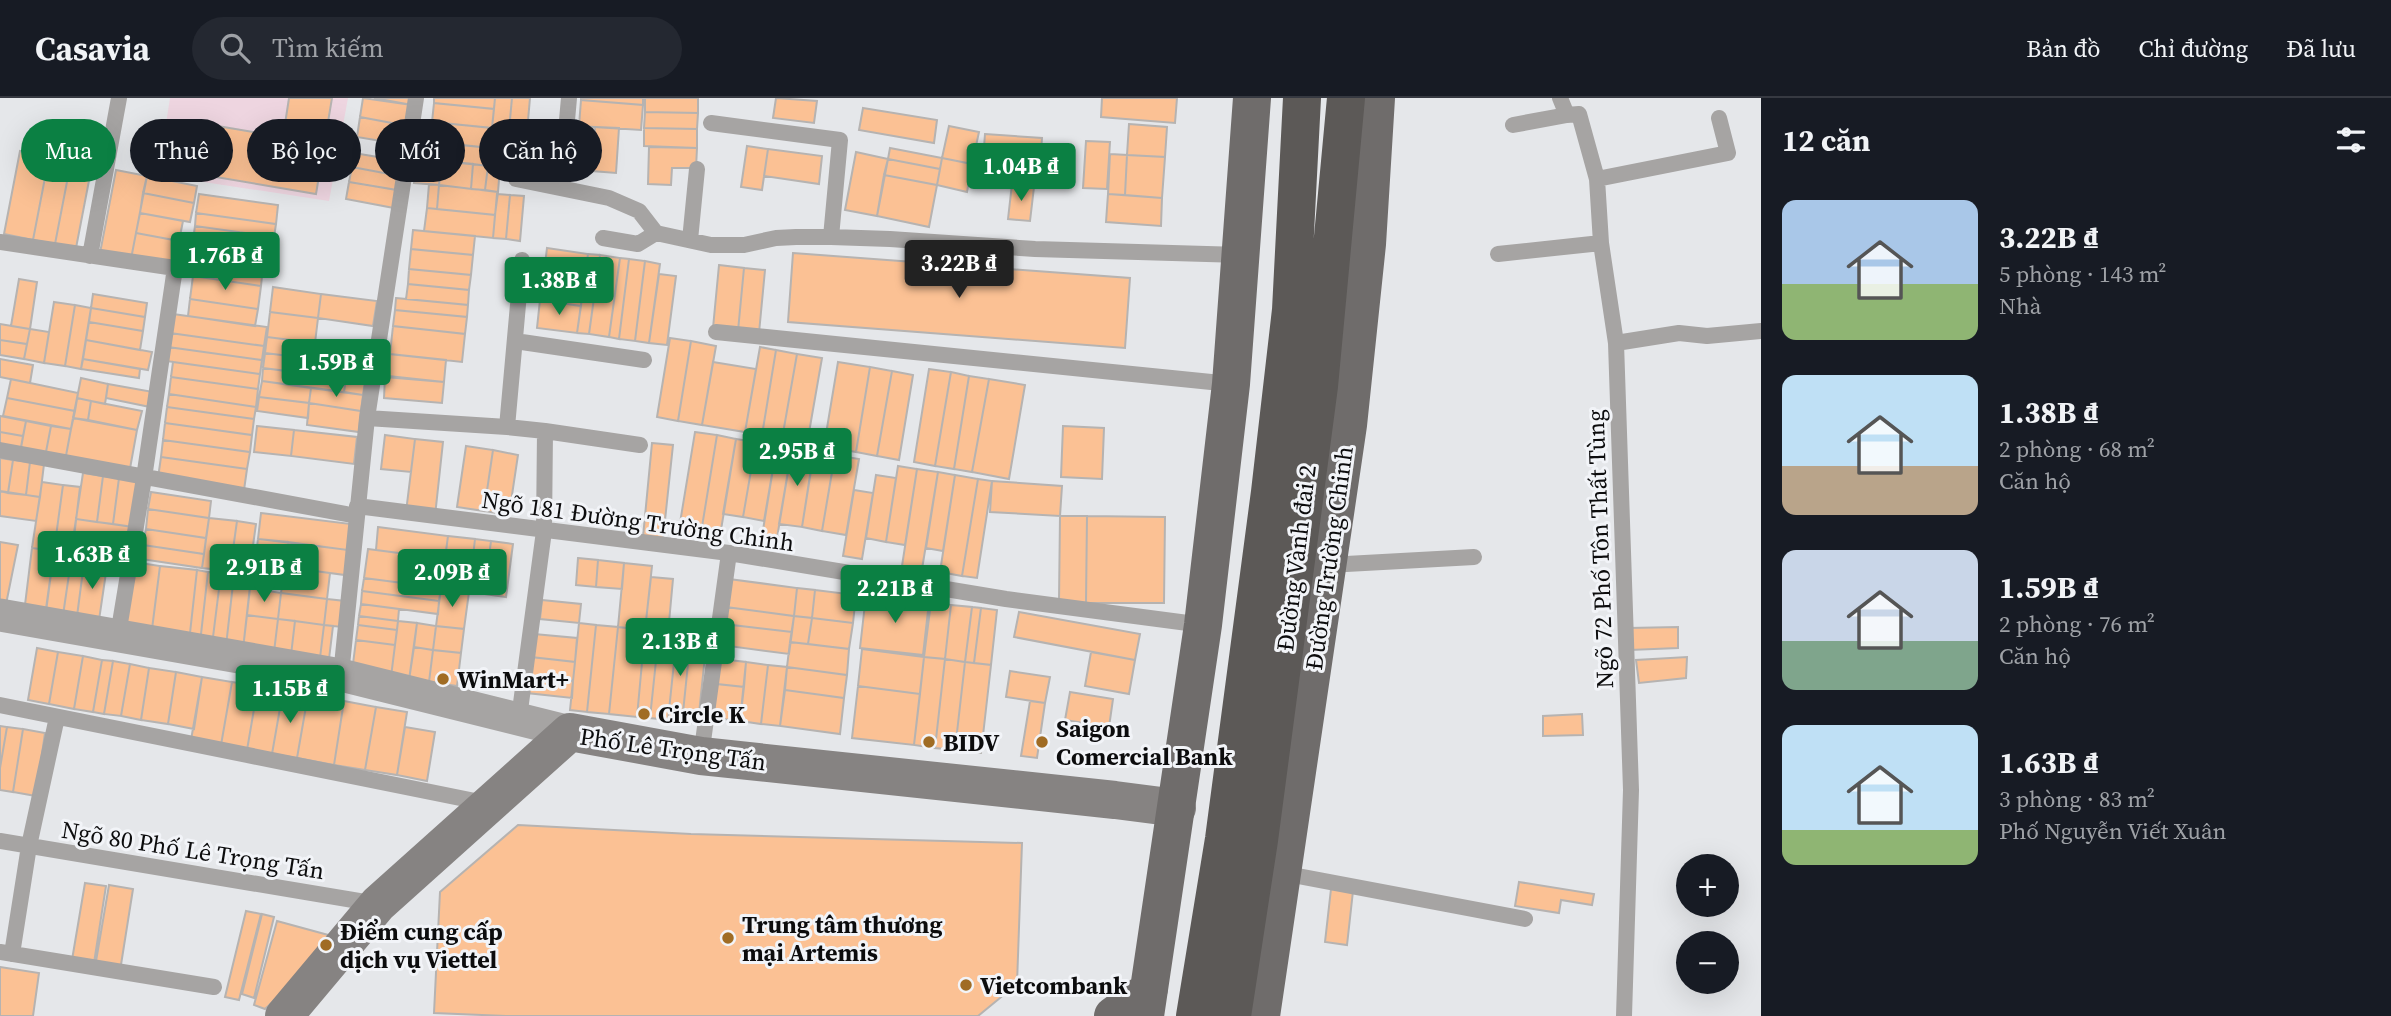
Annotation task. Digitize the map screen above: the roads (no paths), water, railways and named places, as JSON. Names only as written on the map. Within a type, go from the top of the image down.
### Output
[{"type":"highway","name":"Đường Vành đai 2","points":[[1195,1016],[1224,839],[1270,492],[1291,310],[1302,98]]},
{"type":"highway","name":"Đường Vành đai 2","points":[[1256,1014],[1259,840],[1319,386],[1346,98]]},
{"type":"main road","points":[[1113,1016],[1147,1003],[1177,808],[1203,625],[1231,384],[1252,98]]},
{"type":"main road","name":"Đường Trường Chinh","points":[[1256,1014],[1282,873],[1348,425],[1368,220],[1376,98]]},
{"type":"main road","points":[[1244,208],[1368,220]]},
{"type":"main road","name":"Phố Lê Trọng Tấn","points":[[285,1016],[378,904],[570,732],[701,756],[1177,808]]},
{"type":"street","points":[[0,615],[341,675],[570,732]]},
{"type":"lane","points":[[90,256],[119,98]]},
{"type":"lane","points":[[341,675],[367,418],[416,98]]},
{"type":"lane","points":[[561,187],[569,98]]},
{"type":"lane","name":"Ngõ 72 Phố Tôn Thất Tùng","points":[[1560,98],[1567,115],[1579,114],[1597,179],[1601,243],[1616,343],[1631,790],[1624,1016]]},
{"type":"lane","points":[[1513,125],[1567,115]]},
{"type":"lane","points":[[1597,179],[1728,153],[1719,118]]},
{"type":"lane","points":[[711,123],[840,140],[831,237]]},
{"type":"lane","points":[[690,240],[697,169]]},
{"type":"lane","points":[[529,182],[609,198],[639,211],[656,233],[711,245],[744,245],[776,238],[831,237],[1035,249],[1241,255]]},
{"type":"lane","points":[[603,238],[638,244],[656,233]]},
{"type":"lane","points":[[0,242],[174,268],[118,635]]},
{"type":"lane","points":[[1498,254],[1601,243]]},
{"type":"lane","points":[[507,427],[522,260]]},
{"type":"lane","points":[[1616,343],[1679,333],[1707,336],[1761,331]]},
{"type":"lane","points":[[716,332],[1231,384]]},
{"type":"lane","points":[[515,341],[644,360]]},
{"type":"lane","points":[[367,418],[507,427],[640,445]]},
{"type":"lane","points":[[519,718],[544,531],[545,431]]},
{"type":"lane","name":"Ngõ 181 Đường Trường Chinh","points":[[0,450],[144,478],[357,511],[729,554],[1006,599],[1203,625]]},
{"type":"lane","points":[[701,756],[729,554]]},
{"type":"lane","points":[[1328,565],[1474,557]]},
{"type":"lane","points":[[0,705],[488,804]]},
{"type":"lane","points":[[57,717],[6,953],[214,987]]},
{"type":"lane","name":"Ngõ 80 Phố Lê Trọng Tấn","points":[[0,841],[378,904]]},
{"type":"lane","points":[[1282,873],[1525,919]]},
{"type":"place","name":"WinMart+","points":[[443,679]]},
{"type":"place","name":"Circle K","points":[[644,714]]},
{"type":"place","name":"BIDV","points":[[929,742]]},
{"type":"place","name":"Saigon Comercial Bank","points":[[1042,742]]},
{"type":"place","name":"Trung tâm thương mại Artemis","points":[[728,938]]},
{"type":"place","name":"Điểm cung cấp dịch vụ Viettel","points":[[326,945]]},
{"type":"place","name":"Vietcombank","points":[[966,985]]}]
